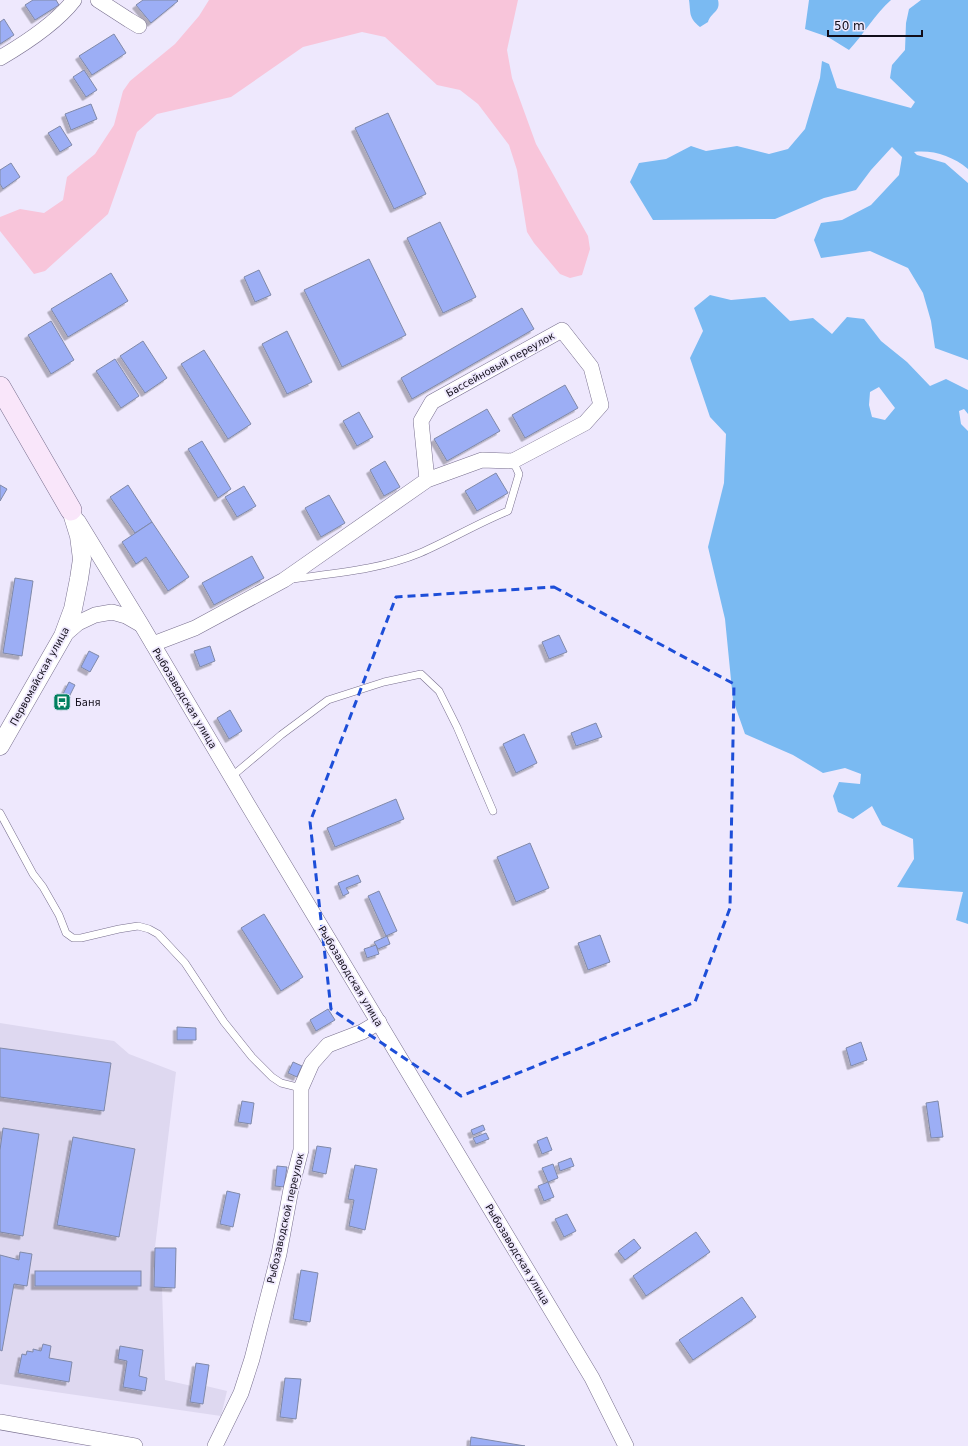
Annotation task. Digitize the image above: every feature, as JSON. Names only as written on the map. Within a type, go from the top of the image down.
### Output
[{"type":"main road","points":[[0,387],[71,510]]},
{"type":"street","points":[[0,58],[20,46],[46,27],[74,0]]},
{"type":"street","points":[[98,0],[139,26]]},
{"type":"street","name":"Бассейновый переулок","points":[[153,644],[195,628],[284,580],[427,480],[482,460],[513,461],[585,424],[601,405],[591,367],[562,330],[432,402],[421,421],[427,480]]},
{"type":"street","name":"Рыбозаводская улица","points":[[71,510],[141,624],[592,1378],[626,1446]]},
{"type":"street","name":"Первомайская улица","points":[[0,746],[63,636],[74,609],[82,559],[79,536],[71,510]]},
{"type":"street","points":[[63,636],[78,623],[95,615],[112,612],[126,616],[141,624]]},
{"type":"street","name":"Рыбозаводской переулок","points":[[215,1446],[241,1393],[252,1358],[279,1254],[291,1189],[301,1150],[301,1088],[312,1063],[328,1045],[362,1032],[379,1022]]},
{"type":"street","points":[[0,1422],[136,1446]]},
{"type":"lane","points":[[284,580],[381,566],[419,553],[488,519],[508,511],[519,474],[513,461]]},
{"type":"lane","points":[[232,777],[281,735],[328,700],[384,682],[421,674],[439,691],[457,727],[493,811]]},
{"type":"lane","points":[[0,813],[33,874],[43,887],[59,915],[66,933],[73,938],[81,938],[138,926],[149,929],[158,934],[185,963],[224,1022],[252,1057],[280,1083],[301,1088]]},
{"type":"highlighted area","points":[[554,587],[734,684],[730,908],[695,1002],[461,1096],[331,1009],[310,822],[396,597]]},
{"type":"shaded area","points":[[209,0],[518,0],[507,50],[512,78],[536,144],[588,236],[590,249],[582,275],[570,278],[560,274],[534,243],[527,232],[517,170],[509,145],[478,104],[460,90],[437,85],[385,37],[362,32],[303,47],[231,97],[157,114],[137,132],[108,214],[45,271],[34,274],[0,231],[0,217],[20,209],[44,213],[63,200],[67,177],[95,154],[114,125],[123,91],[130,81],[175,44],[199,16]]},
{"type":"shaded area","points":[[0,1023],[114,1041],[129,1054],[176,1072],[155,1247],[176,1248],[175,1288],[162,1288],[165,1380],[192,1386],[196,1363],[209,1365],[206,1386],[227,1391],[221,1416],[0,1384]]},
{"type":"water","points":[[689,0],[718,0],[719,4],[717,10],[708,22],[700,27],[696,24],[692,17]]},
{"type":"water","points":[[809,0],[891,0],[880,11],[849,50],[828,37],[805,29]]},
{"type":"water","points":[[921,0],[968,0],[968,169],[949,157],[929,152],[914,152],[917,155],[945,163],[968,183],[968,360],[935,348],[931,321],[923,293],[908,268],[870,251],[821,258],[814,240],[821,223],[842,220],[871,205],[899,175],[902,157],[892,147],[871,170],[856,190],[824,198],[775,219],[653,220],[630,182],[639,163],[666,159],[691,146],[706,151],[737,146],[769,154],[788,149],[805,129],[820,78],[822,61],[829,64],[837,88],[911,108],[915,102],[890,78],[892,65],[905,50],[906,23],[909,9]]},
{"type":"water","points":[[710,295],[731,300],[765,297],[790,321],[813,318],[832,334],[847,317],[864,319],[881,341],[907,362],[930,386],[946,379],[968,390],[968,414],[964,409],[959,411],[961,424],[968,431],[968,924],[956,920],[963,892],[897,887],[914,859],[913,839],[882,825],[872,806],[853,819],[838,812],[833,796],[839,782],[860,784],[861,774],[845,768],[823,773],[793,755],[745,734],[733,700],[725,619],[708,547],[724,483],[726,434],[710,417],[690,358],[703,331],[694,308]],"holes":[[[879,387],[895,408],[885,420],[872,417],[869,405],[870,392]]]},
{"type":"building","points":[[33,0],[56,0],[59,5],[35,20],[25,5]]},
{"type":"building","points":[[143,0],[178,1],[151,23],[136,5]]},
{"type":"building","points":[[4,19],[14,35],[0,44],[0,22]]},
{"type":"building","points":[[114,34],[126,53],[92,75],[79,56]]},
{"type":"building","points":[[84,70],[97,90],[86,97],[73,77]]},
{"type":"building","points":[[91,104],[97,119],[71,130],[65,114]]},
{"type":"building","points":[[388,113],[426,194],[394,209],[355,128]]},
{"type":"building","points":[[60,126],[72,145],[60,152],[48,133]]},
{"type":"building","points":[[11,163],[20,177],[3,189],[0,184],[0,170]]},
{"type":"building","points":[[440,222],[476,297],[443,313],[407,238]]},
{"type":"building","points":[[369,259],[406,335],[342,367],[304,290]]},
{"type":"building","points":[[259,270],[271,295],[255,302],[244,277]]},
{"type":"building","points":[[111,273],[128,301],[68,337],[51,309]]},
{"type":"building","points":[[522,308],[534,329],[412,399],[401,378]]},
{"type":"building","points":[[51,321],[74,360],[51,374],[28,335]]},
{"type":"building","points":[[287,331],[312,382],[287,394],[262,344]]},
{"type":"building","points":[[143,341],[167,378],[145,393],[120,356]]},
{"type":"building","points":[[204,350],[251,424],[228,439],[181,364]]},
{"type":"building","points":[[115,359],[139,396],[121,408],[96,371]]},
{"type":"building","points":[[565,385],[578,408],[525,438],[512,415]]},
{"type":"building","points":[[487,409],[500,431],[447,461],[434,439]]},
{"type":"building","points":[[359,412],[373,437],[357,446],[343,421]]},
{"type":"building","points":[[202,441],[231,489],[218,498],[188,449]]},
{"type":"building","points":[[385,461],[400,487],[384,496],[370,470]]},
{"type":"building","points":[[496,473],[508,493],[477,511],[465,491]]},
{"type":"building","points":[[0,485],[7,489],[0,501]]},
{"type":"building","points":[[128,485],[152,522],[135,533],[110,497]]},
{"type":"building","points":[[244,486],[256,506],[237,517],[225,497]]},
{"type":"building","points":[[329,495],[345,523],[321,537],[305,508]]},
{"type":"building","points":[[152,522],[189,577],[168,591],[146,557],[136,564],[122,542]]},
{"type":"building","points":[[252,556],[264,578],[214,605],[202,583]]},
{"type":"building","points":[[15,578],[33,581],[22,656],[3,653]]},
{"type":"building","points":[[559,635],[567,652],[549,659],[542,642]]},
{"type":"building","points":[[210,646],[215,661],[200,667],[194,651]]},
{"type":"building","points":[[89,651],[99,656],[90,672],[81,667]]},
{"type":"building","points":[[69,682],[75,685],[69,697],[63,694]]},
{"type":"building","points":[[63,694],[70,697],[65,707],[58,703]]},
{"type":"building","points":[[230,710],[242,731],[229,739],[217,718]]},
{"type":"building","points":[[596,723],[602,737],[576,746],[571,733]]},
{"type":"building","points":[[524,734],[537,763],[516,773],[503,744]]},
{"type":"building","points":[[396,799],[404,819],[335,847],[327,828]]},
{"type":"building","points":[[530,843],[549,888],[516,902],[497,857]]},
{"type":"building","points":[[358,875],[361,882],[346,888],[349,893],[343,896],[338,883]]},
{"type":"building","points":[[379,891],[397,931],[386,936],[368,896]]},
{"type":"building","points":[[264,914],[303,977],[281,991],[241,928]]},
{"type":"building","points":[[600,935],[610,962],[588,970],[578,943]]},
{"type":"building","points":[[387,936],[390,944],[378,949],[374,942]]},
{"type":"building","points":[[376,945],[379,954],[367,958],[364,949]]},
{"type":"building","points":[[328,1009],[335,1020],[316,1031],[310,1020]]},
{"type":"building","points":[[177,1027],[196,1028],[196,1040],[177,1040]]},
{"type":"building","points":[[861,1042],[867,1060],[851,1066],[846,1048]]},
{"type":"building","points":[[0,1048],[111,1063],[104,1111],[0,1097]]},
{"type":"building","points":[[293,1062],[302,1066],[297,1077],[288,1073]]},
{"type":"building","points":[[242,1101],[254,1103],[251,1124],[238,1122]]},
{"type":"building","points":[[938,1101],[943,1137],[931,1138],[926,1103]]},
{"type":"building","points":[[483,1125],[485,1130],[473,1135],[471,1130]]},
{"type":"building","points":[[3,1128],[39,1134],[23,1236],[0,1232],[0,1150]]},
{"type":"building","points":[[486,1133],[489,1139],[476,1144],[473,1138]]},
{"type":"building","points":[[73,1137],[135,1149],[119,1237],[57,1225]]},
{"type":"building","points":[[547,1137],[552,1150],[542,1154],[537,1141]]},
{"type":"building","points":[[317,1146],[331,1148],[326,1174],[312,1171]]},
{"type":"building","points":[[571,1158],[574,1166],[560,1171],[558,1163]]},
{"type":"building","points":[[553,1164],[558,1178],[548,1182],[542,1168]]},
{"type":"building","points":[[355,1165],[377,1169],[365,1230],[349,1226],[354,1200],[348,1199]]},
{"type":"building","points":[[277,1166],[287,1167],[284,1187],[275,1186]]},
{"type":"building","points":[[548,1182],[554,1197],[544,1201],[538,1186]]},
{"type":"building","points":[[227,1191],[240,1194],[233,1227],[220,1224]]},
{"type":"building","points":[[567,1214],[576,1231],[564,1237],[555,1219]]},
{"type":"building","points":[[696,1232],[710,1252],[646,1296],[633,1276]]},
{"type":"building","points":[[634,1239],[641,1248],[625,1260],[618,1251]]},
{"type":"building","points":[[155,1248],[176,1248],[175,1288],[154,1287]]},
{"type":"building","points":[[20,1252],[32,1254],[27,1286],[14,1284],[2,1351],[0,1350],[0,1255],[19,1260]]},
{"type":"building","points":[[301,1270],[318,1273],[310,1322],[293,1319]]},
{"type":"building","points":[[35,1271],[141,1271],[141,1286],[35,1286]]},
{"type":"building","points":[[742,1297],[756,1317],[693,1360],[679,1340]]},
{"type":"building","points":[[43,1344],[51,1346],[49,1358],[72,1362],[69,1382],[18,1373],[22,1354],[26,1355],[27,1351],[33,1352],[33,1349],[41,1351]]},
{"type":"building","points":[[120,1346],[143,1350],[139,1376],[147,1378],[145,1391],[123,1387],[127,1361],[118,1359]]},
{"type":"building","points":[[196,1363],[209,1365],[203,1404],[190,1402]]},
{"type":"building","points":[[285,1378],[301,1379],[296,1419],[280,1417]]},
{"type":"building","points":[[471,1437],[525,1446],[470,1446]]},
{"type":"place","name":"Баня","points":[[62,702]]}]
